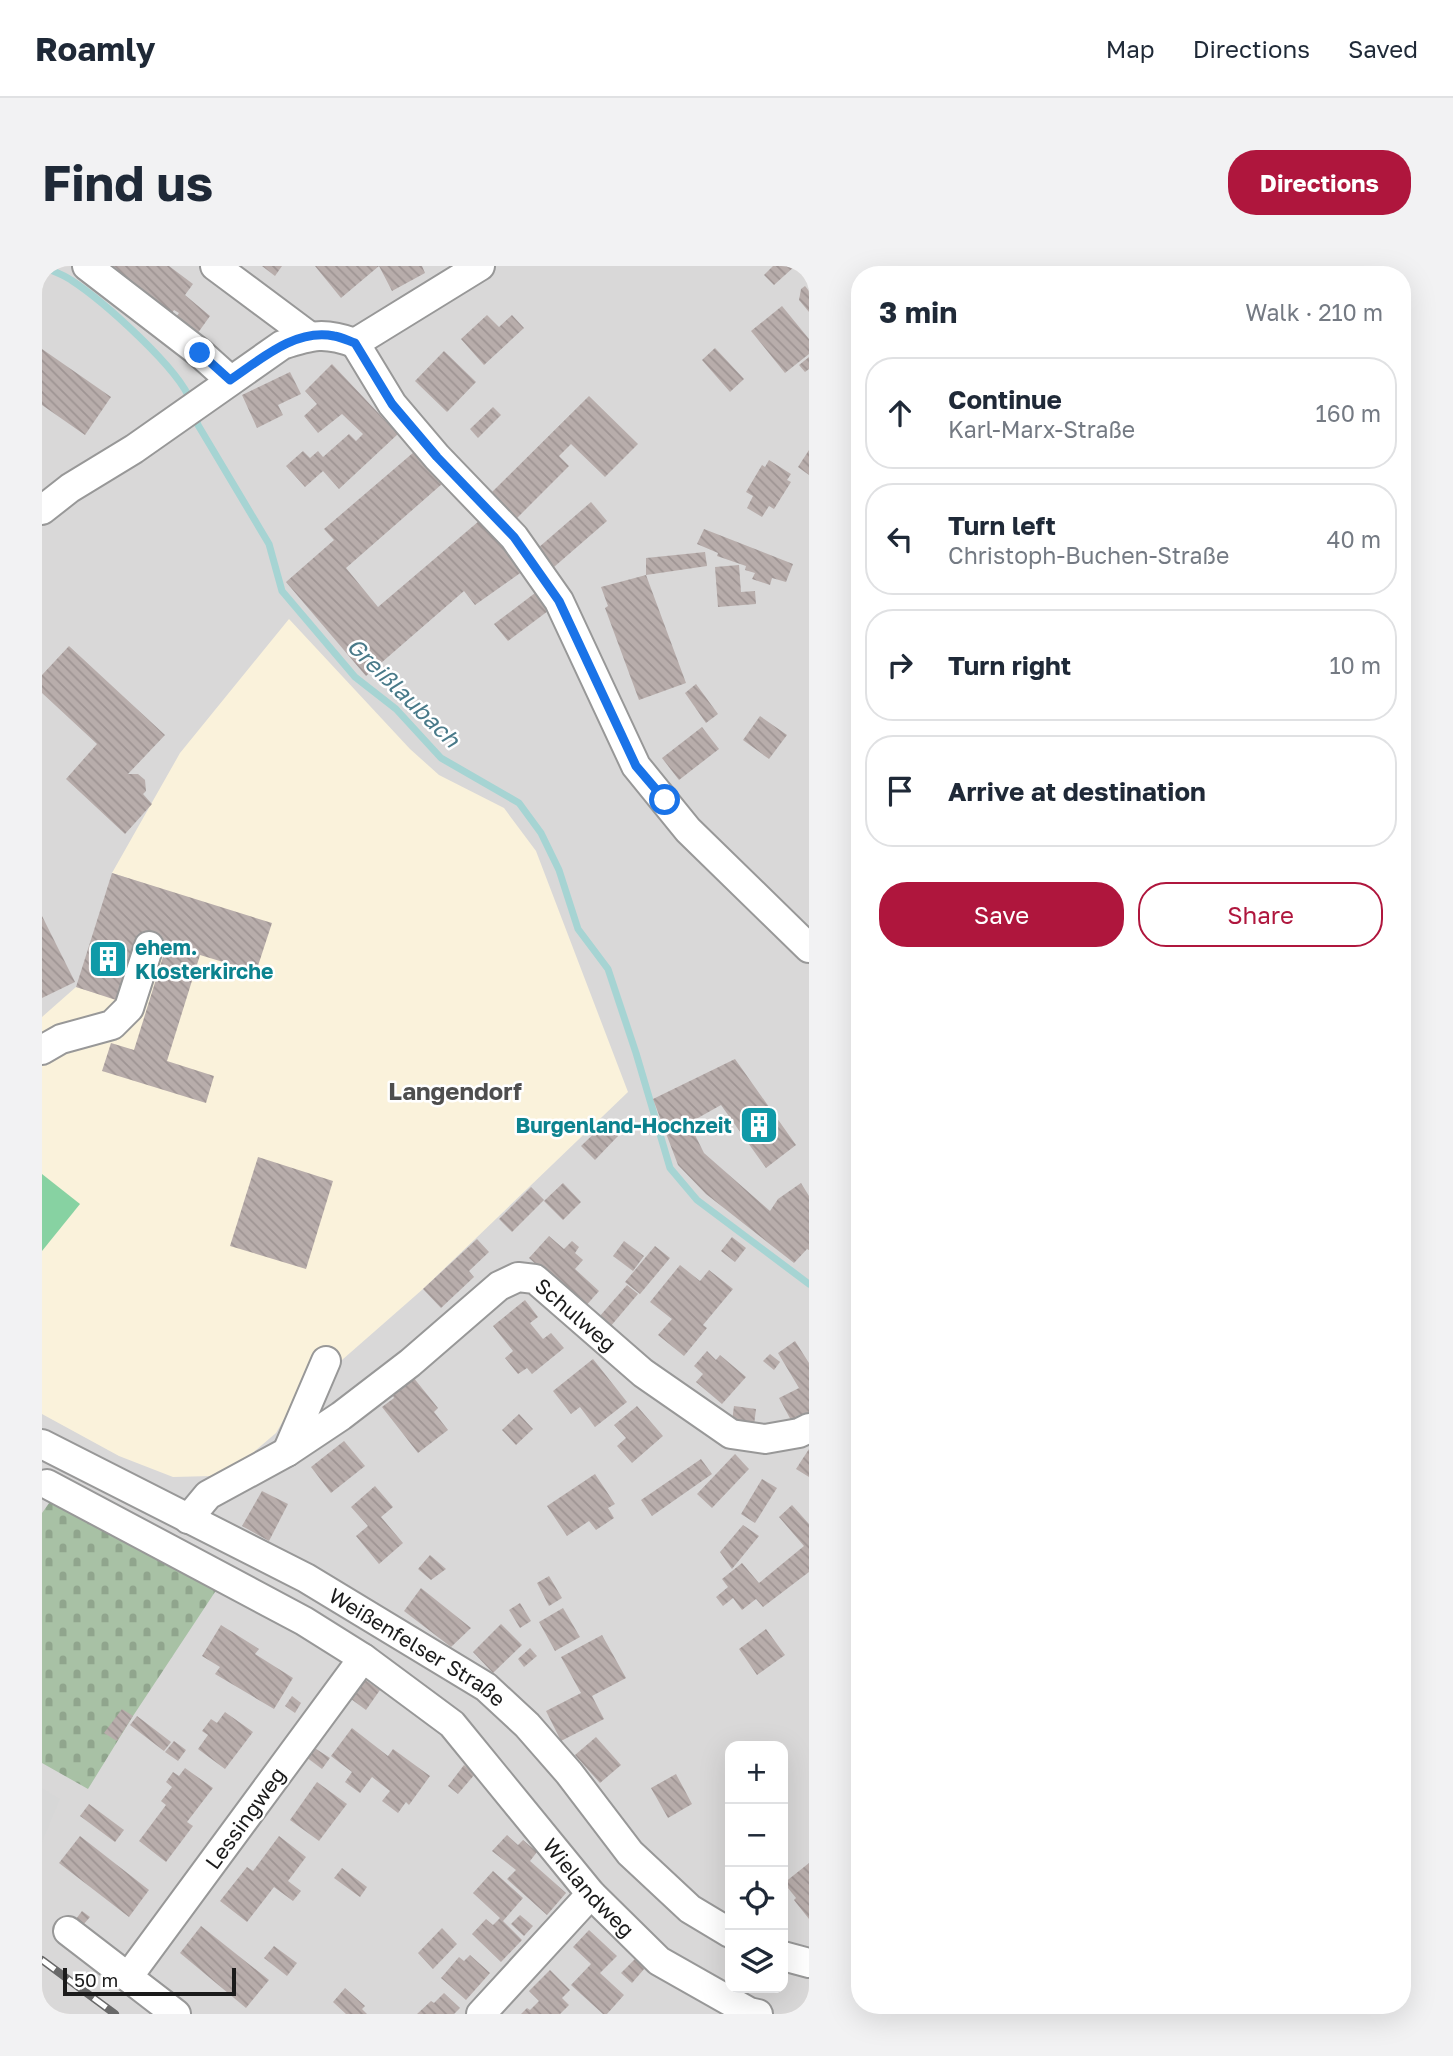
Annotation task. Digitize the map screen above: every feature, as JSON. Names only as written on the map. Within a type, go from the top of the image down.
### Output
[{"type":"street","points":[[87,266],[200,353],[219,388]]},
{"type":"street","points":[[215,266],[309,336]]},
{"type":"street","points":[[355,343],[480,266]]},
{"type":"street","points":[[42,510],[70,488],[118,460],[282,345],[309,336],[333,335],[355,343],[392,404],[437,457],[514,537],[559,601],[636,766],[688,830],[809,948]]},
{"type":"street","points":[[654,756],[674,789],[665,800]]},
{"type":"street","points":[[42,1050],[61,1039],[111,1025],[129,1008],[149,946]]},
{"type":"street","name":"Schulweg","points":[[188,1519],[208,1495],[287,1452],[341,1416],[410,1363],[499,1286],[518,1277],[535,1279],[643,1373],[731,1434],[765,1439],[799,1433],[809,1428]]},
{"type":"street","points":[[287,1452],[326,1361]]},
{"type":"street","points":[[51,1449],[45,1487],[304,1620],[363,1658]]},
{"type":"street","name":"Weißenfelser Straße","points":[[51,1449],[306,1578],[486,1686],[553,1754],[630,1853],[690,1909],[725,1930]]},
{"type":"street","name":"Wielandweg","points":[[363,1658],[452,1724],[592,1894],[659,1961],[737,2006],[758,2014]]},
{"type":"street","name":"Lessingweg","points":[[128,1977],[363,1658]]},
{"type":"street","points":[[481,2014],[592,1894]]},
{"type":"street","points":[[68,1931],[176,2014]]},
{"type":"street","points":[[788,1957],[809,1963]]},
{"type":"shaded area","points":[[42,266],[809,266],[809,2014],[42,2014]]},
{"type":"shaded area","points":[[289,619],[410,749],[439,775],[504,808],[536,851],[628,1092],[423,1289],[294,1402],[276,1433],[241,1463],[212,1476],[173,1477],[119,1456],[42,1414],[42,1017],[76,987],[119,1000],[155,887],[112,873],[180,753]]},
{"type":"shaded area","points":[[42,1788],[60,1799],[42,1842]]},
{"type":"green space","points":[[42,1174],[80,1204],[42,1251]]},
{"type":"green space","points":[[52,1499],[217,1589],[88,1789],[42,1763],[42,1513]]},
{"type":"building","points":[[97,266],[169,266],[193,284],[185,295],[210,316],[195,337],[173,321],[179,313],[174,310],[168,319]]},
{"type":"building","points":[[262,266],[282,266],[275,276]]},
{"type":"building","points":[[315,266],[379,266],[341,298]]},
{"type":"building","points":[[379,266],[422,266],[425,273],[392,291]]},
{"type":"building","points":[[773,266],[795,266],[774,285],[764,275]]},
{"type":"building","points":[[805,286],[809,291],[809,312],[799,300],[801,289]]},
{"type":"building","points":[[782,306],[809,339],[809,354],[785,373],[751,331]]},
{"type":"building","points":[[487,315],[499,327],[512,315],[524,328],[484,365],[461,339]]},
{"type":"building","points":[[715,348],[744,379],[730,392],[702,360]]},
{"type":"building","points":[[42,349],[111,397],[85,435],[42,405]]},
{"type":"building","points":[[444,351],[476,382],[447,412],[415,381]]},
{"type":"building","points":[[809,357],[809,369],[805,372],[799,365]]},
{"type":"building","points":[[332,364],[398,434],[339,489],[323,471],[305,487],[286,466],[303,451],[310,458],[318,451],[323,457],[349,434],[356,441],[363,434],[342,414],[318,433],[304,416],[317,404],[305,391]]},
{"type":"building","points":[[290,372],[301,394],[278,405],[283,415],[257,428],[242,395]]},
{"type":"building","points":[[589,396],[638,444],[605,477],[571,444],[559,456],[569,466],[516,519],[491,493]]},
{"type":"building","points":[[493,407],[501,415],[478,438],[470,429]]},
{"type":"building","points":[[809,450],[809,475],[798,467]]},
{"type":"building","points":[[414,452],[442,484],[346,568],[378,607],[479,521],[523,571],[475,605],[464,591],[366,676],[286,582],[334,540],[324,529]]},
{"type":"building","points":[[769,460],[791,474],[787,480],[791,482],[774,509],[769,506],[762,517],[747,508],[753,496],[746,492],[762,465],[765,467]]},
{"type":"building","points":[[591,502],[607,521],[554,567],[538,548]]},
{"type":"building","points":[[704,529],[793,564],[786,582],[772,578],[770,585],[752,579],[755,573],[745,570],[746,566],[717,556],[718,553],[697,544]]},
{"type":"building","points":[[705,552],[707,566],[646,575],[646,558]]},
{"type":"building","points":[[739,565],[741,592],[755,591],[756,604],[718,607],[715,567]]},
{"type":"building","points":[[646,575],[686,683],[639,700],[605,608],[608,606],[601,587]]},
{"type":"building","points":[[539,590],[552,608],[508,641],[494,624]]},
{"type":"building","points":[[69,646],[165,735],[128,774],[138,774],[145,780],[146,791],[143,794],[152,804],[125,834],[66,779],[97,744],[42,693],[42,675]]},
{"type":"building","points":[[696,684],[718,714],[706,723],[685,693]]},
{"type":"building","points":[[760,716],[787,735],[769,759],[743,740]]},
{"type":"building","points":[[702,727],[719,749],[679,780],[662,758]]},
{"type":"building","points":[[112,873],[272,923],[256,972],[200,955],[167,1061],[214,1076],[206,1103],[102,1071],[111,1043],[134,1050],[167,944],[139,936],[119,1001],[76,987]]},
{"type":"building","points":[[42,916],[75,982],[42,998]]},
{"type":"building","points":[[735,1059],[796,1145],[766,1168],[721,1105],[689,1123],[704,1153],[770,1211],[778,1199],[801,1183],[809,1196],[809,1250],[794,1263],[706,1194],[678,1165],[653,1099]]},
{"type":"building","points":[[605,1123],[618,1136],[595,1160],[581,1146]]},
{"type":"building","points":[[258,1157],[333,1181],[306,1269],[230,1246]]},
{"type":"building","points":[[563,1183],[581,1202],[563,1220],[544,1201]]},
{"type":"building","points":[[531,1187],[544,1200],[512,1232],[499,1219]]},
{"type":"building","points":[[549,1236],[564,1249],[572,1241],[579,1247],[575,1253],[583,1260],[575,1269],[599,1291],[584,1308],[529,1258]]},
{"type":"building","points":[[732,1237],[746,1248],[735,1262],[721,1251]]},
{"type":"building","points":[[477,1239],[489,1252],[469,1271],[474,1277],[441,1308],[423,1289]]},
{"type":"building","points":[[624,1241],[644,1256],[633,1271],[613,1256]]},
{"type":"building","points":[[655,1246],[670,1258],[640,1294],[625,1282]]},
{"type":"building","points":[[680,1265],[700,1281],[709,1270],[733,1289],[703,1325],[707,1328],[684,1356],[658,1335],[672,1319],[650,1302]]},
{"type":"building","points":[[627,1285],[638,1294],[610,1327],[599,1317]]},
{"type":"building","points":[[525,1300],[538,1317],[530,1323],[543,1339],[551,1333],[564,1348],[532,1374],[527,1368],[518,1374],[505,1358],[513,1351],[493,1326]]},
{"type":"building","points":[[795,1341],[809,1363],[809,1413],[792,1422],[779,1398],[799,1388],[778,1353]]},
{"type":"building","points":[[707,1351],[716,1360],[720,1355],[746,1377],[722,1404],[696,1382],[703,1374],[694,1366]]},
{"type":"building","points":[[770,1354],[780,1362],[774,1370],[763,1361]]},
{"type":"building","points":[[593,1359],[627,1402],[595,1427],[580,1407],[571,1414],[553,1391]]},
{"type":"building","points":[[413,1377],[438,1408],[434,1412],[448,1430],[418,1453],[382,1407],[394,1398],[392,1394]]},
{"type":"building","points":[[637,1406],[663,1436],[632,1463],[617,1446],[626,1438],[614,1425]]},
{"type":"building","points":[[734,1406],[756,1409],[754,1425],[732,1421]]},
{"type":"building","points":[[519,1414],[533,1429],[516,1445],[502,1430]]},
{"type":"building","points":[[344,1441],[365,1466],[331,1493],[311,1467]]},
{"type":"building","points":[[809,1449],[809,1477],[796,1469]]},
{"type":"building","points":[[735,1454],[749,1469],[712,1508],[697,1494]]},
{"type":"building","points":[[701,1459],[712,1474],[652,1516],[641,1500]]},
{"type":"building","points":[[595,1474],[615,1504],[608,1508],[614,1518],[596,1530],[589,1521],[567,1536],[547,1506]]},
{"type":"building","points":[[762,1479],[777,1488],[755,1523],[741,1514]]},
{"type":"building","points":[[375,1486],[393,1507],[381,1517],[403,1543],[379,1564],[356,1536],[368,1526],[351,1507]]},
{"type":"building","points":[[262,1491],[288,1504],[269,1541],[242,1526]]},
{"type":"building","points":[[792,1505],[809,1524],[809,1572],[763,1607],[756,1599],[742,1610],[733,1598],[723,1606],[716,1597],[728,1587],[722,1579],[742,1563],[759,1583],[804,1546],[779,1517]]},
{"type":"building","points":[[743,1525],[759,1536],[732,1569],[720,1552]]},
{"type":"building","points":[[430,1555],[446,1569],[431,1580],[418,1569]]},
{"type":"building","points":[[549,1576],[562,1598],[549,1606],[537,1583]]},
{"type":"building","points":[[421,1588],[471,1628],[451,1647],[404,1611]]},
{"type":"building","points":[[520,1603],[531,1621],[520,1628],[509,1610]]},
{"type":"building","points":[[563,1608],[580,1637],[555,1651],[539,1622]]},
{"type":"building","points":[[501,1624],[522,1645],[493,1673],[473,1652]]},
{"type":"building","points":[[221,1625],[259,1649],[255,1654],[293,1678],[274,1709],[215,1674],[220,1667],[202,1656]]},
{"type":"building","points":[[766,1629],[785,1655],[757,1675],[739,1649]]},
{"type":"building","points":[[602,1635],[626,1678],[592,1696],[604,1719],[561,1741],[546,1711],[581,1693],[561,1657]]},
{"type":"building","points":[[530,1648],[537,1656],[524,1667],[518,1659]]},
{"type":"building","points":[[364,1679],[380,1690],[366,1710],[351,1699]]},
{"type":"building","points":[[292,1696],[301,1703],[295,1713],[285,1706]]},
{"type":"building","points":[[122,1709],[133,1716],[117,1741],[104,1733]]},
{"type":"building","points":[[225,1712],[253,1732],[225,1769],[198,1749],[208,1735],[202,1731],[211,1719],[217,1723]]},
{"type":"building","points":[[137,1716],[171,1742],[164,1751],[130,1725]]},
{"type":"building","points":[[352,1728],[388,1756],[393,1749],[430,1776],[409,1805],[406,1802],[398,1813],[382,1801],[390,1791],[372,1777],[360,1793],[345,1782],[352,1772],[331,1756]]},
{"type":"building","points":[[596,1737],[621,1765],[600,1783],[575,1755]]},
{"type":"building","points":[[174,1741],[186,1750],[178,1761],[165,1752]]},
{"type":"building","points":[[313,1747],[330,1758],[322,1769],[306,1757]]},
{"type":"building","points":[[464,1765],[475,1774],[458,1794],[448,1786]]},
{"type":"building","points":[[185,1768],[213,1788],[187,1822],[193,1826],[166,1862],[139,1841],[166,1805],[161,1801],[172,1787],[166,1782],[173,1772],[179,1776]]},
{"type":"building","points":[[676,1774],[692,1804],[668,1818],[651,1788]]},
{"type":"building","points":[[317,1782],[347,1804],[319,1841],[290,1820]]},
{"type":"building","points":[[89,1804],[124,1830],[115,1842],[80,1816]]},
{"type":"building","points":[[507,1835],[518,1845],[523,1840],[537,1852],[530,1861],[566,1893],[547,1915],[507,1879],[516,1870],[492,1851]]},
{"type":"building","points":[[80,1836],[149,1890],[129,1917],[59,1863]]},
{"type":"building","points":[[279,1836],[306,1857],[288,1881],[301,1891],[293,1901],[274,1887],[247,1922],[220,1901],[247,1867],[253,1871]]},
{"type":"building","points":[[809,1863],[809,1919],[794,1900],[796,1898],[788,1888],[788,1880]]},
{"type":"building","points":[[342,1868],[367,1887],[360,1897],[334,1878]]},
{"type":"building","points":[[493,1871],[523,1898],[503,1921],[522,1940],[501,1962],[472,1934],[486,1919],[493,1925],[500,1918],[473,1893]]},
{"type":"building","points":[[82,1911],[90,1917],[83,1925],[76,1919]]},
{"type":"building","points":[[520,1915],[533,1926],[524,1936],[511,1924]]},
{"type":"building","points":[[201,1926],[269,1980],[246,2008],[180,1953]]},
{"type":"building","points":[[442,1928],[457,1944],[433,1969],[418,1953]]},
{"type":"building","points":[[589,1930],[617,1956],[600,1973],[624,1995],[607,2014],[603,2014],[571,1985],[591,1964],[573,1947]]},
{"type":"building","points":[[274,1946],[297,1963],[287,1976],[264,1958]]},
{"type":"building","points":[[470,1955],[490,1973],[466,2000],[441,1978],[459,1957],[464,1961]]},
{"type":"building","points":[[635,1959],[645,1968],[632,1983],[621,1973]]},
{"type":"building","points":[[550,1970],[570,1990],[562,1998],[569,2005],[560,2014],[521,2014],[539,2001],[529,1991]]},
{"type":"building","points":[[345,1988],[365,2006],[362,2009],[367,2014],[346,2014],[333,2002]]},
{"type":"building","points":[[444,1993],[460,2008],[454,2014],[417,2014],[431,2001],[434,2003]]},
{"type":"waterway","name":"Greißlaubach","points":[[42,266],[71,280],[120,319],[172,372],[191,402]]},
{"type":"waterway","name":"Greißlaubach","points":[[195,414],[198,425],[269,544],[282,591],[355,677],[396,709],[441,758],[519,803],[541,833],[559,870],[578,929],[608,969],[670,1168],[697,1200],[809,1284]]},
{"type":"railway","points":[[42,1960],[115,2014]]},
{"type":"place","name":"ehem. Klosterkirche","points":[[108,959]]},
{"type":"place","name":"Burgenland-Hochzeit","points":[[759,1125]]},
{"type":"district","name":"Langendorf","points":[[455,1090]]},
{"type":"route","points":[[200,353],[230,380],[282,345],[309,336],[333,335],[355,343],[392,404],[437,457],[514,537],[559,601],[636,766],[665,800]]}]
